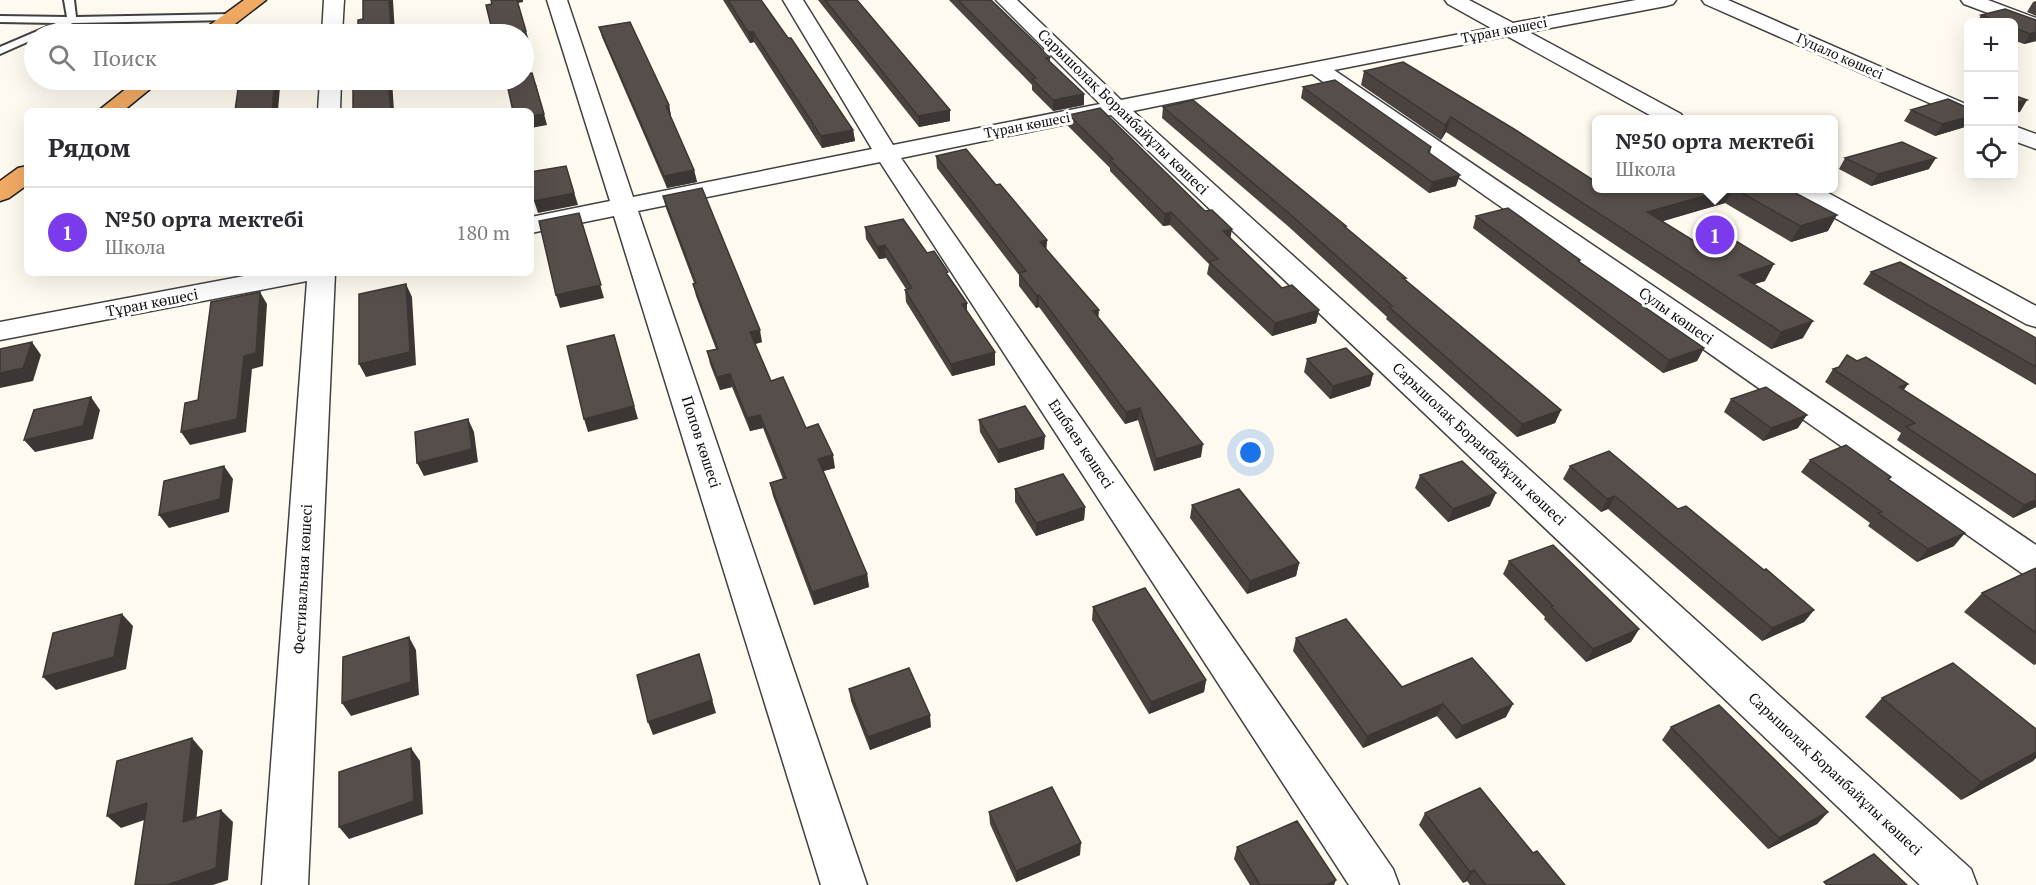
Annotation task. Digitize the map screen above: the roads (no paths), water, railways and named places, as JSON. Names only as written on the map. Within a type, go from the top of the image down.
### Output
[{"type":"highway","points":[[224,24],[256,0]]},
{"type":"highway","points":[[113,108],[137,90]]},
{"type":"highway","points":[[0,193],[24,174]]},
{"type":"street","points":[[333,24],[334,0]]},
{"type":"street","name":"Попов көшесі","points":[[557,0],[843,885]]},
{"type":"street","name":"Ешбаев көшесі","points":[[793,0],[887,154],[1376,885]]},
{"type":"street","name":"Сарышолақ Боранбайұлы көшесі","points":[[1006,0],[1116,107],[1954,885]]},
{"type":"street","points":[[1455,0],[1664,115]]},
{"type":"street","name":"Тұран көшесі","points":[[534,224],[1316,67],[1666,0]]},
{"type":"street","name":"Гуцало көшесі","points":[[1712,0],[1964,111]]},
{"type":"street","points":[[1971,0],[2036,25]]},
{"type":"street","name":"Сулы көшесі","points":[[1316,67],[2036,564]]},
{"type":"street","points":[[329,108],[330,90]]},
{"type":"street","points":[[2018,135],[2036,142]]},
{"type":"street","points":[[1806,193],[2036,318]]},
{"type":"street","name":"Тұран көшесі","points":[[0,330],[288,276]]},
{"type":"street","name":"Фестивальная көшесі","points":[[285,885],[321,276]]},
{"type":"lane","points":[[69,0],[72,20]]},
{"type":"lane","points":[[0,19],[233,17]]},
{"type":"lane","points":[[62,24],[72,20]]},
{"type":"lane","points":[[0,51],[24,40]]},
{"type":"place","name":"№50 орта мектебі","points":[[1715,235]]}]
